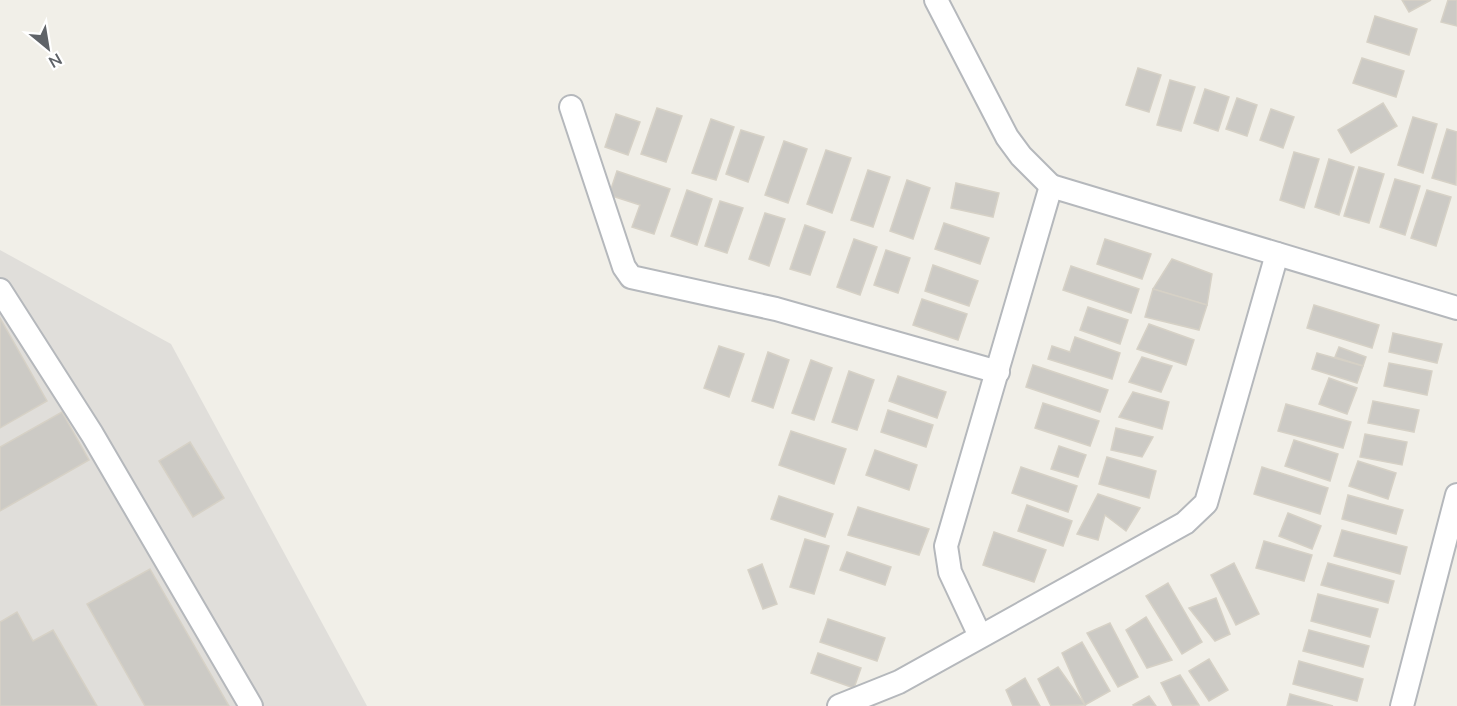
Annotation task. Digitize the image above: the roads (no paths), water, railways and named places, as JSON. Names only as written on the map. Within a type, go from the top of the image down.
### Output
[{"type":"street","points":[[936,0],[1007,137],[1021,156],[1051,186],[1457,308]]},
{"type":"street","points":[[571,107],[624,267],[631,277],[776,309],[998,372]]},
{"type":"street","points":[[980,636],[950,572],[946,546],[1051,186]]},
{"type":"street","points":[[839,706],[899,682],[1185,523],[1206,503],[1277,254]]},
{"type":"street","points":[[0,290],[92,434],[251,706]]},
{"type":"street","points":[[1402,706],[1457,495]]}]
